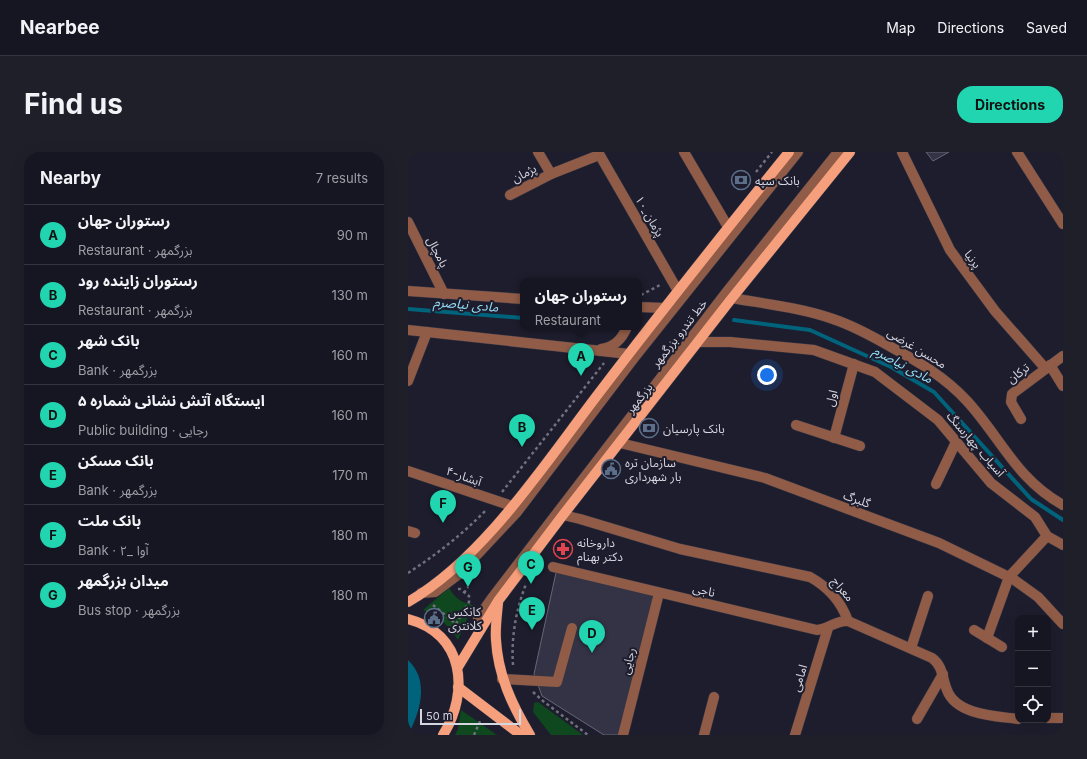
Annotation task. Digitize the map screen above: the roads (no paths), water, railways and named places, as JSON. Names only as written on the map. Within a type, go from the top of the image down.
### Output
[{"type":"main road","points":[[413,598],[456,567],[512,506],[728,227],[789,152]]},
{"type":"main road","name":"بزرگمهر","points":[[458,667],[498,601],[563,515],[732,298],[850,152]]},
{"type":"main road","points":[[498,601],[495,639],[502,679],[519,716],[530,735]]},
{"type":"main road","points":[[408,619],[421,622],[439,635],[452,651],[458,667],[458,702],[450,724],[443,735]]},
{"type":"main road","points":[[458,687],[521,735]]},
{"type":"street","name":"پژمان","points":[[538,152],[551,174]]},
{"type":"street","points":[[684,152],[728,227]]},
{"type":"street","name":"خط تندرو بزرگمهر","points":[[413,598],[435,592],[459,574],[517,512],[634,358],[798,152]]},
{"type":"street","name":"خط تندرو بزرگمهر","points":[[481,629],[478,618],[492,598],[725,294],[838,152]]},
{"type":"street","name":"پرنیا","points":[[902,152],[950,250],[995,311],[1048,366],[1063,386]]},
{"type":"street","points":[[1017,152],[1063,224]]},
{"type":"street","name":"پژمان","points":[[510,195],[551,174],[598,153]]},
{"type":"street","name":"۱۰_پژمان","points":[[598,153],[678,291]]},
{"type":"street","name":"پامچال","points":[[408,222],[444,294]]},
{"type":"street","points":[[408,291],[520,299]]},
{"type":"street","name":"محسن غرضی","points":[[732,298],[833,319],[871,335],[918,361],[941,377],[967,401],[1020,471],[1037,488],[1063,505]]},
{"type":"street","points":[[642,307],[665,308]]},
{"type":"street","points":[[408,330],[598,349],[629,354]]},
{"type":"street","points":[[598,349],[608,348],[617,343],[624,336],[626,330]]},
{"type":"street","points":[[408,381],[410,368],[427,332]]},
{"type":"street","name":"آسیاب چهارسنگ","points":[[699,342],[730,342],[814,350],[875,372],[938,420],[991,483],[1035,517],[1047,536],[1063,545]]},
{"type":"street","name":"ترکان","points":[[1021,419],[1011,402],[1012,394],[1063,356]]},
{"type":"street","name":"اول","points":[[834,438],[854,364]]},
{"type":"street","points":[[796,425],[860,446]]},
{"type":"street","points":[[936,484],[956,442]]},
{"type":"street","name":"گلبرگ","points":[[620,443],[765,478],[939,543],[1009,577],[1038,597],[1063,624]]},
{"type":"street","name":"۴-آبشار","points":[[408,471],[512,506]]},
{"type":"street","name":"معراج","points":[[563,515],[680,549],[810,577],[823,584],[839,601],[848,621],[911,648],[938,662],[943,674],[947,692],[956,704],[991,716],[1015,719]]},
{"type":"street","points":[[987,638],[1009,577],[1047,536]]},
{"type":"street","name":"ناجی","points":[[553,567],[817,630],[828,628],[841,620],[848,621]]},
{"type":"street","name":"رجایی","points":[[623,735],[659,593]]},
{"type":"street","points":[[911,648],[928,596]]},
{"type":"street","points":[[502,679],[557,682],[572,628]]},
{"type":"street","name":"امامی","points":[[795,735],[828,628]]},
{"type":"street","points":[[974,630],[1002,647]]},
{"type":"street","points":[[917,719],[943,674]]},
{"type":"street","points":[[704,735],[714,697]]},
{"type":"street","points":[[1051,718],[1063,718]]},
{"type":"water","points":[[408,660],[415,668],[419,677],[421,697],[416,717],[408,735]]},
{"type":"waterway","name":"مادی نیاصرم","points":[[408,309],[520,318]]},
{"type":"waterway","name":"مادی نیاصرم","points":[[734,320],[810,330],[891,367],[934,392],[1031,499],[1063,520]]},
{"type":"place","name":"بانک سپه","points":[[741,180]]},
{"type":"place","name":"رستوران جهان","points":[[581,376]]},
{"type":"place","name":"بانک پارسیان","points":[[649,428]]},
{"type":"place","name":"رستوران زاینده رود","points":[[522,447]]},
{"type":"place","name":"سازمان تره بار شهرداری","points":[[611,469]]},
{"type":"place","name":"بانک ملت","points":[[443,523]]},
{"type":"place","name":"داروخانه دکتر بهنام","points":[[563,549]]},
{"type":"place","name":"بانک شهر","points":[[531,584]]},
{"type":"place","name":"میدان بزرگمهر","points":[[468,587]]},
{"type":"place","name":"کانکس کلانتری","points":[[434,618]]},
{"type":"place","name":"بانک مسکن","points":[[532,630]]},
{"type":"place","name":"ایستگاه آتش نشانی شماره ۵","points":[[592,653]]}]
